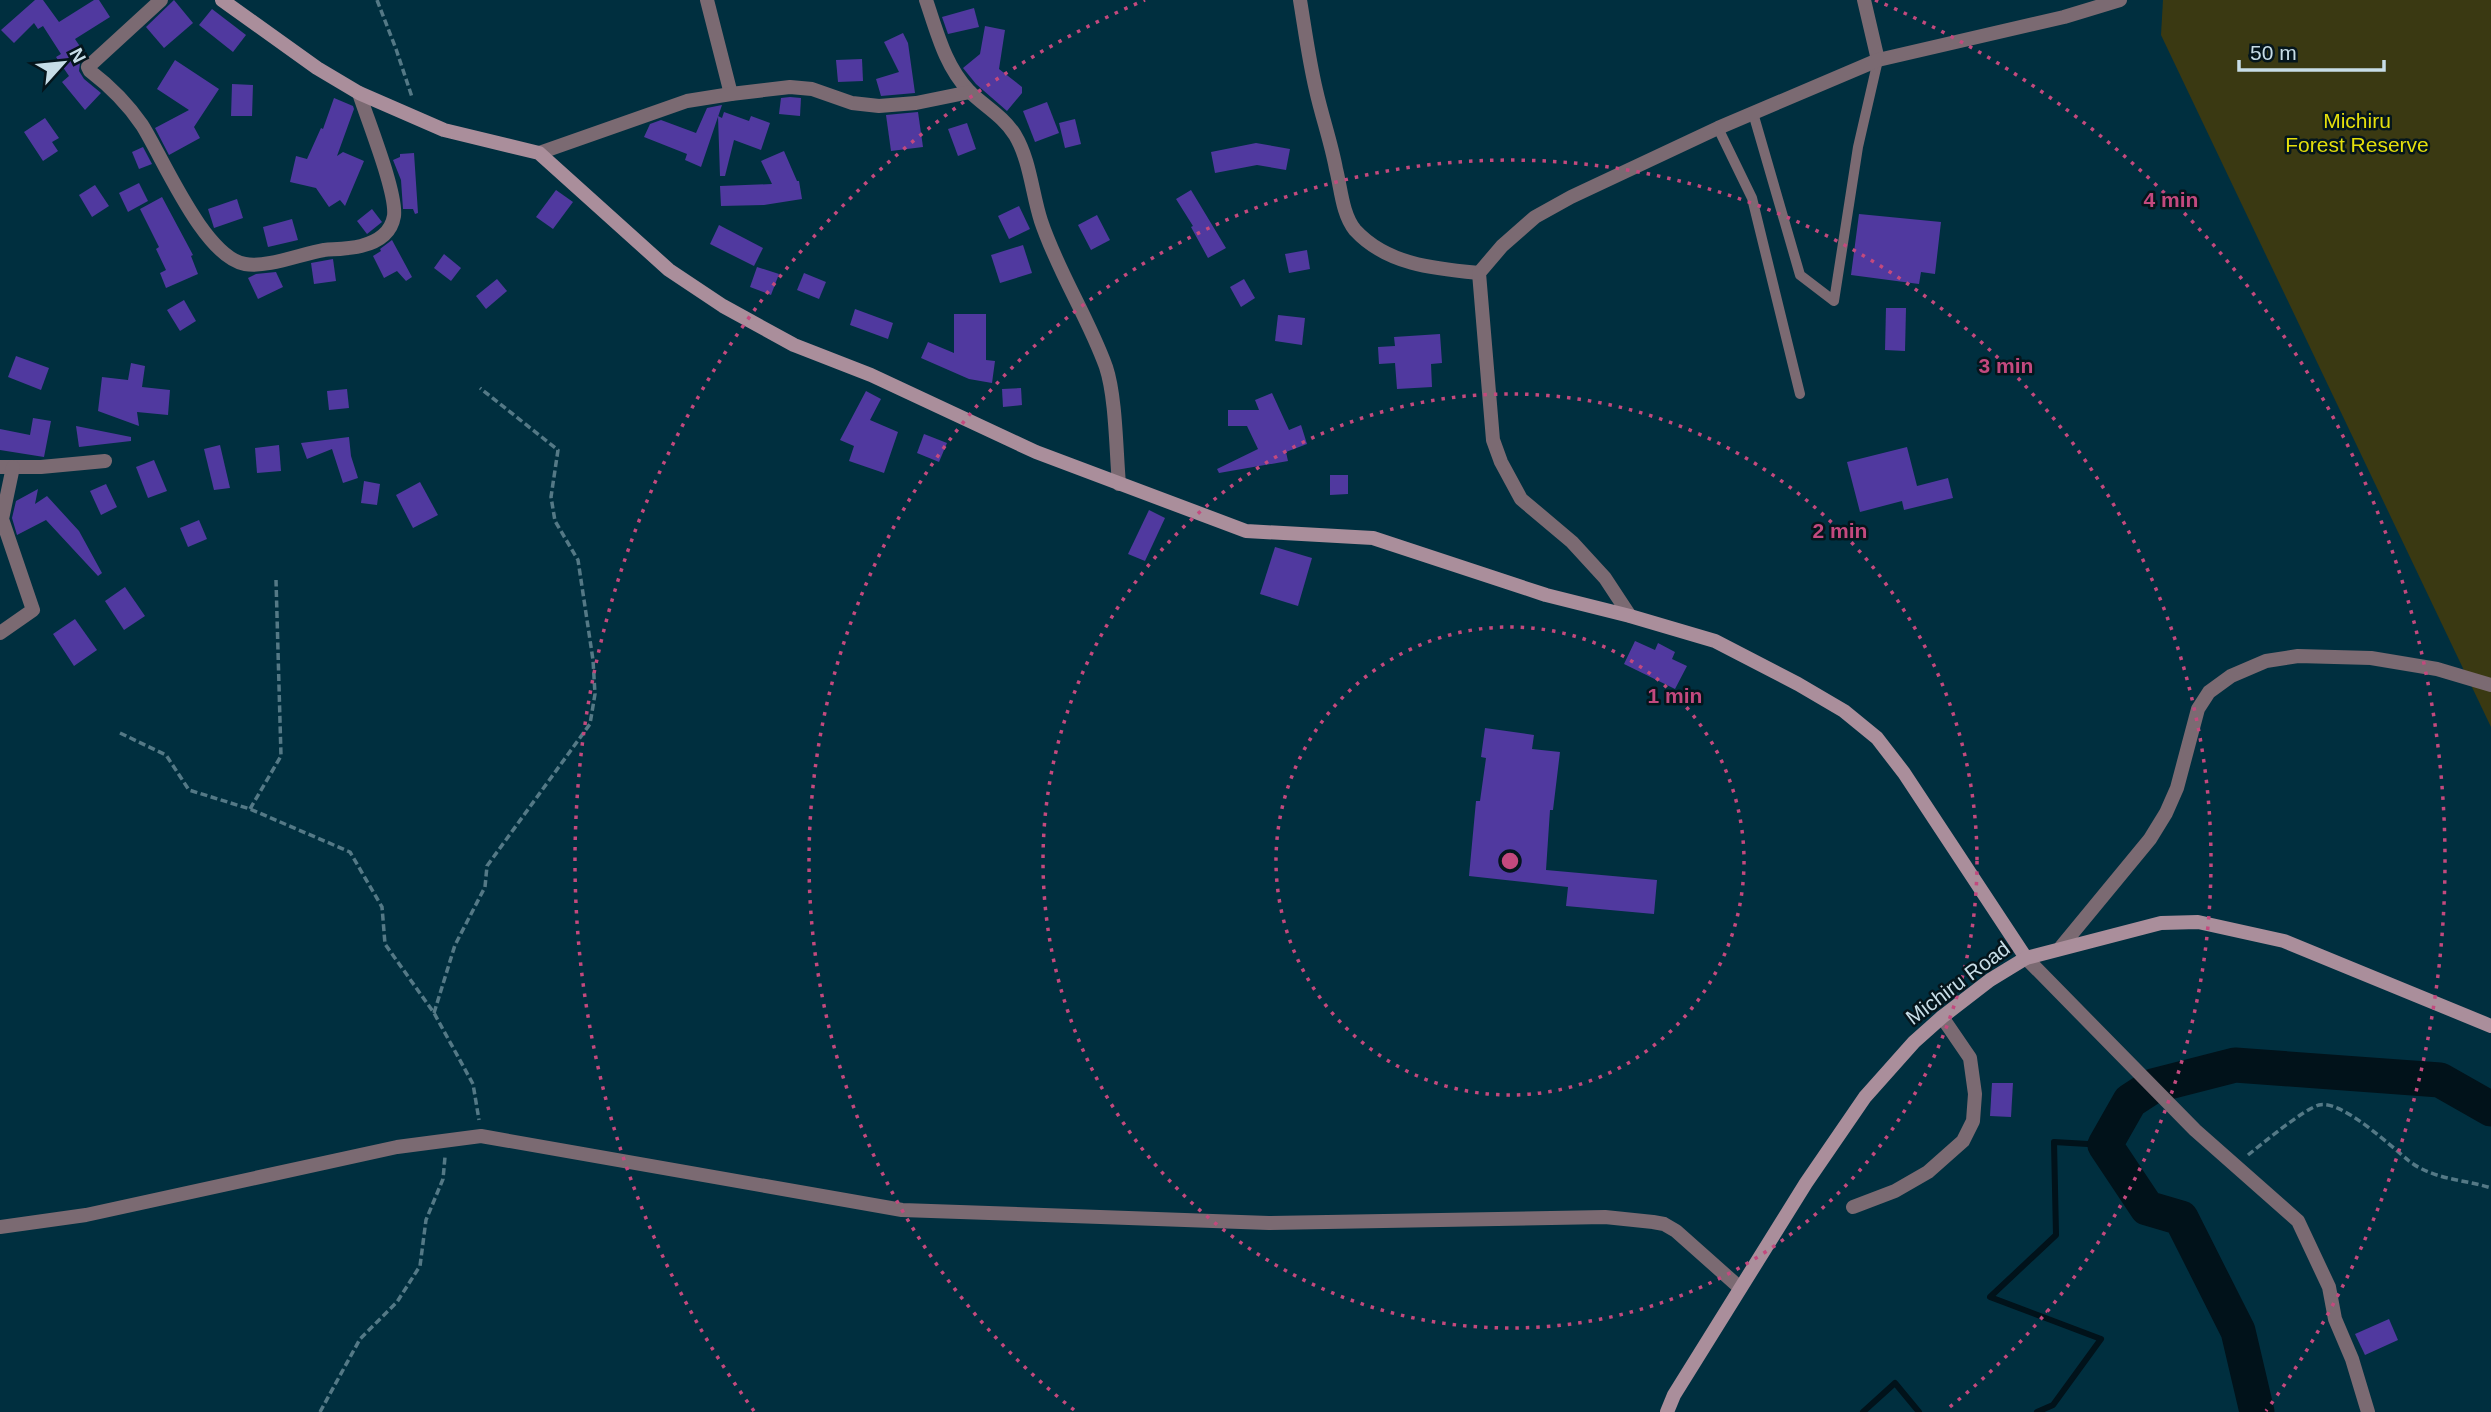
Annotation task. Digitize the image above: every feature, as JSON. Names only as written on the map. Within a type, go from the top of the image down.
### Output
[{"type":"street","points":[[161,0],[88,67],[122,99],[141,124],[158,151],[174,187],[196,220],[222,251],[244,264],[271,262],[312,252],[359,246],[377,241],[388,230],[394,215],[391,190],[359,93]]},
{"type":"street","points":[[222,0],[317,68],[359,93],[444,130],[539,153],[669,270],[723,306],[794,345],[883,380],[1036,452],[1246,531],[1373,538],[1546,595],[1715,641],[1844,711],[1877,738],[1904,773],[2026,958],[2195,1130],[2298,1221],[2329,1287],[2335,1319],[2353,1359],[2368,1412]]},
{"type":"street","points":[[707,0],[731,94]]},
{"type":"street","points":[[926,0],[946,58],[955,74],[1015,135],[1026,163],[1042,222],[1107,370],[1119,484]]},
{"type":"street","points":[[1300,0],[1315,86],[1343,204],[1353,228],[1371,243],[1401,260],[1429,268],[1479,273]]},
{"type":"street","points":[[1864,0],[1878,60]]},
{"type":"street","points":[[1630,616],[1605,578],[1572,542],[1521,499],[1501,462],[1493,440],[1479,273],[1502,246],[1535,217],[1571,197],[1753,113],[1878,60],[2051,21],[2120,0]]},
{"type":"street","points":[[539,153],[687,101],[731,94],[790,87],[813,89],[852,103],[879,106],[916,103],[970,92]]},
{"type":"street","points":[[0,633],[33,610],[2,519],[7,467],[105,461]]},
{"type":"street","points":[[2061,947],[2150,839],[2177,788],[2198,709],[2209,692],[2231,676],[2266,661],[2298,656],[2371,658],[2437,669],[2491,685]]},
{"type":"street","name":"Michiru Road","points":[[1667,1412],[1674,1395],[1739,1287],[1865,1097],[1914,1042],[1942,1017],[1990,980],[2026,958],[2161,923],[2198,922],[2284,941],[2491,1026]]},
{"type":"street","points":[[1853,1207],[1895,1191],[1928,1172],[1963,1141],[1973,1121],[1975,1094],[1970,1058],[1942,1017]]},
{"type":"street","points":[[0,1227],[86,1216],[397,1147],[481,1136],[902,1210],[1269,1223],[1554,1217],[1605,1217],[1653,1222],[1664,1224],[1676,1231],[1739,1287]]},
{"type":"lane","points":[[1753,113],[1800,275],[1834,301],[1858,147],[1878,60]]},
{"type":"lane","points":[[1718,128],[1752,198],[1800,394]]},
{"type":"path","points":[[377,0],[419,119]]},
{"type":"path","points":[[434,1013],[455,945],[485,887],[487,866],[590,724],[595,694],[593,660],[578,560],[555,521],[551,496],[558,450],[481,388]]},
{"type":"path","points":[[250,810],[281,756],[276,580]]},
{"type":"path","points":[[120,733],[166,755],[189,790],[250,810],[350,852],[382,907],[385,944],[434,1013],[473,1084],[481,1136]]},
{"type":"path","points":[[2235,1164],[2320,1104],[2336,1106],[2376,1131],[2411,1163],[2439,1178],[2491,1188]]},
{"type":"path","points":[[320,1412],[360,1339],[397,1303],[420,1266],[426,1220],[443,1180],[447,1141]]},
{"type":"green space","name":"Michiru Forest Reserve","points":[[2163,0],[2491,0],[2491,727],[2161,35]]},
{"type":"building","points":[[35,0],[43,0],[59,22],[94,0],[99,0],[110,17],[75,39],[85,54],[77,60],[80,63],[79,71],[84,79],[101,93],[85,110],[62,82],[69,76],[56,57],[61,54],[43,26],[38,29],[34,23],[14,43],[1,30]]},
{"type":"building","points":[[174,0],[193,23],[164,48],[146,27]]},
{"type":"building","points":[[974,8],[979,27],[948,34],[942,17]]},
{"type":"building","points":[[212,9],[246,35],[233,52],[199,25]]},
{"type":"building","points":[[985,26],[1005,30],[999,69],[1022,87],[1022,93],[1007,111],[976,84],[963,68],[980,54]]},
{"type":"building","points":[[903,33],[908,43],[915,93],[881,96],[876,79],[899,72],[884,42]]},
{"type":"building","points":[[862,59],[863,81],[838,82],[836,60]]},
{"type":"building","points":[[175,60],[219,89],[194,127],[200,138],[169,155],[155,128],[189,110],[157,89]]},
{"type":"building","points":[[232,84],[253,85],[252,116],[231,116]]},
{"type":"building","points":[[334,98],[353,106],[354,109],[337,156],[343,152],[364,161],[345,206],[340,200],[329,207],[316,188],[290,182],[296,156],[307,159],[321,128],[323,129]]},
{"type":"building","points":[[781,98],[801,98],[800,116],[779,114]]},
{"type":"building","points":[[1047,102],[1059,133],[1035,142],[1023,111]]},
{"type":"building","points":[[722,105],[701,167],[685,160],[687,154],[644,137],[650,124],[661,120],[696,133],[707,108]]},
{"type":"building","points":[[724,112],[749,121],[751,116],[770,123],[761,150],[734,140],[725,176],[720,176],[718,116],[722,118]]},
{"type":"building","points":[[918,112],[923,147],[891,151],[886,115]]},
{"type":"building","points":[[45,118],[59,138],[52,142],[58,151],[43,161],[24,132]]},
{"type":"building","points":[[1075,119],[1081,144],[1065,148],[1059,123]]},
{"type":"building","points":[[967,123],[976,149],[958,156],[948,129]]},
{"type":"building","points":[[1256,143],[1290,149],[1286,170],[1257,165],[1215,173],[1211,152]]},
{"type":"building","points":[[143,147],[152,164],[139,169],[132,152]]},
{"type":"building","points":[[784,151],[799,181],[802,199],[764,205],[721,206],[720,186],[772,184],[761,161]]},
{"type":"building","points":[[414,153],[418,213],[415,214],[413,209],[403,209],[401,180],[393,160],[400,157],[400,154]]},
{"type":"building","points":[[139,183],[148,201],[128,212],[119,193]]},
{"type":"building","points":[[95,185],[109,206],[92,217],[79,195]]},
{"type":"building","points":[[556,190],[573,202],[553,229],[536,217]]},
{"type":"building","points":[[1191,190],[1226,248],[1208,258],[1176,199]]},
{"type":"building","points":[[162,197],[193,255],[191,256],[198,274],[166,288],[160,273],[166,270],[156,249],[159,247],[140,209]]},
{"type":"building","points":[[237,199],[243,218],[214,228],[208,209]]},
{"type":"building","points":[[1019,206],[1030,229],[1009,239],[998,216]]},
{"type":"building","points":[[372,209],[382,222],[367,234],[357,221]]},
{"type":"building","points":[[1859,214],[1941,222],[1935,274],[1921,272],[1919,284],[1851,275]]},
{"type":"building","points":[[1097,215],[1110,240],[1091,250],[1078,225]]},
{"type":"building","points":[[292,219],[298,240],[268,247],[263,227]]},
{"type":"building","points":[[719,225],[763,248],[754,266],[710,244]]},
{"type":"building","points":[[392,240],[412,277],[406,281],[397,271],[384,278],[373,256]]},
{"type":"building","points":[[1023,245],[1032,273],[1000,283],[991,255]]},
{"type":"building","points":[[1307,250],[1310,269],[1289,273],[1285,254]]},
{"type":"building","points":[[444,254],[461,268],[451,281],[434,268]]},
{"type":"building","points":[[333,259],[336,281],[314,284],[311,263]]},
{"type":"building","points":[[757,267],[779,274],[771,295],[750,287]]},
{"type":"building","points":[[276,272],[283,287],[258,299],[248,278],[256,274]]},
{"type":"building","points":[[804,273],[826,282],[819,299],[797,290]]},
{"type":"building","points":[[497,279],[507,291],[486,309],[476,296]]},
{"type":"building","points":[[1244,279],[1255,298],[1241,307],[1230,287]]},
{"type":"building","points":[[184,300],[196,321],[180,331],[167,310]]},
{"type":"building","points":[[1886,308],[1906,308],[1905,351],[1885,350]]},
{"type":"building","points":[[855,309],[893,323],[888,339],[850,325]]},
{"type":"building","points":[[954,314],[986,314],[986,360],[995,361],[992,383],[969,379],[921,358],[928,342],[954,353]]},
{"type":"building","points":[[1278,315],[1305,318],[1302,345],[1275,341]]},
{"type":"building","points":[[1440,334],[1442,363],[1431,364],[1432,387],[1397,389],[1395,363],[1379,364],[1378,347],[1395,346],[1394,337]]},
{"type":"building","points":[[16,356],[49,368],[41,390],[8,377]]},
{"type":"building","points":[[131,363],[145,366],[142,387],[170,390],[168,415],[137,412],[139,426],[98,411],[102,377],[128,380]]},
{"type":"building","points":[[1021,388],[1022,405],[1003,407],[1002,389]]},
{"type":"building","points":[[347,389],[349,408],[329,410],[327,391]]},
{"type":"building","points":[[866,391],[881,399],[870,420],[898,432],[884,473],[849,461],[854,446],[840,440]]},
{"type":"building","points":[[1272,393],[1289,430],[1301,425],[1307,444],[1286,452],[1288,461],[1219,473],[1217,469],[1258,449],[1247,426],[1228,426],[1228,410],[1259,410],[1255,400]]},
{"type":"building","points":[[33,418],[51,421],[44,457],[0,450],[0,429],[30,435]]},
{"type":"building","points":[[76,426],[131,437],[131,441],[79,447]]},
{"type":"building","points":[[924,434],[947,443],[939,462],[917,453]]},
{"type":"building","points":[[349,437],[351,456],[358,478],[343,483],[332,449],[307,459],[301,443]]},
{"type":"building","points":[[220,445],[230,488],[214,490],[204,449]]},
{"type":"building","points":[[279,445],[281,471],[257,473],[255,448]]},
{"type":"building","points":[[1907,447],[1917,486],[1948,478],[1953,498],[1904,510],[1902,501],[1860,512],[1847,462]]},
{"type":"building","points":[[154,460],[167,491],[148,498],[136,467]]},
{"type":"building","points":[[1330,475],[1348,475],[1348,494],[1330,495]]},
{"type":"building","points":[[364,481],[380,484],[377,505],[361,503]]},
{"type":"building","points":[[420,482],[438,515],[413,528],[396,495]]},
{"type":"building","points":[[106,484],[117,507],[101,515],[90,491]]},
{"type":"building","points":[[38,489],[35,504],[47,496],[79,531],[102,573],[98,576],[46,520],[17,535],[12,518],[16,501]]},
{"type":"building","points":[[1149,510],[1165,518],[1145,561],[1128,554]]},
{"type":"building","points":[[199,520],[207,539],[188,547],[180,528]]},
{"type":"building","points":[[1275,547],[1312,558],[1298,606],[1260,594]]},
{"type":"building","points":[[125,587],[145,616],[124,630],[105,601]]},
{"type":"building","points":[[75,619],[97,650],[74,666],[53,634]]},
{"type":"building","points":[[1635,641],[1655,650],[1658,643],[1675,652],[1672,659],[1687,666],[1675,689],[1624,664]]},
{"type":"building","points":[[1485,728],[1534,735],[1532,749],[1560,752],[1553,810],[1550,810],[1546,870],[1657,880],[1654,914],[1566,906],[1568,887],[1469,876],[1476,801],[1480,801],[1486,758],[1481,757]]},
{"type":"building","points":[[1992,1083],[2013,1083],[2011,1117],[1990,1116]]},
{"type":"building","points":[[2389,1319],[2398,1340],[2365,1355],[2355,1334]]},
{"type":"waterway","points":[[2257,1412],[2238,1331],[2181,1218],[2147,1208],[2105,1145],[2130,1101],[2153,1086],[2235,1065],[2440,1080],[2491,1109]]},
{"type":"waterway","points":[[2037,1412],[2053,1405],[2101,1339],[1990,1297],[2056,1235],[2054,1142],[2105,1145]]},
{"type":"waterway","points":[[1863,1412],[1895,1383],[1919,1412]]}]
